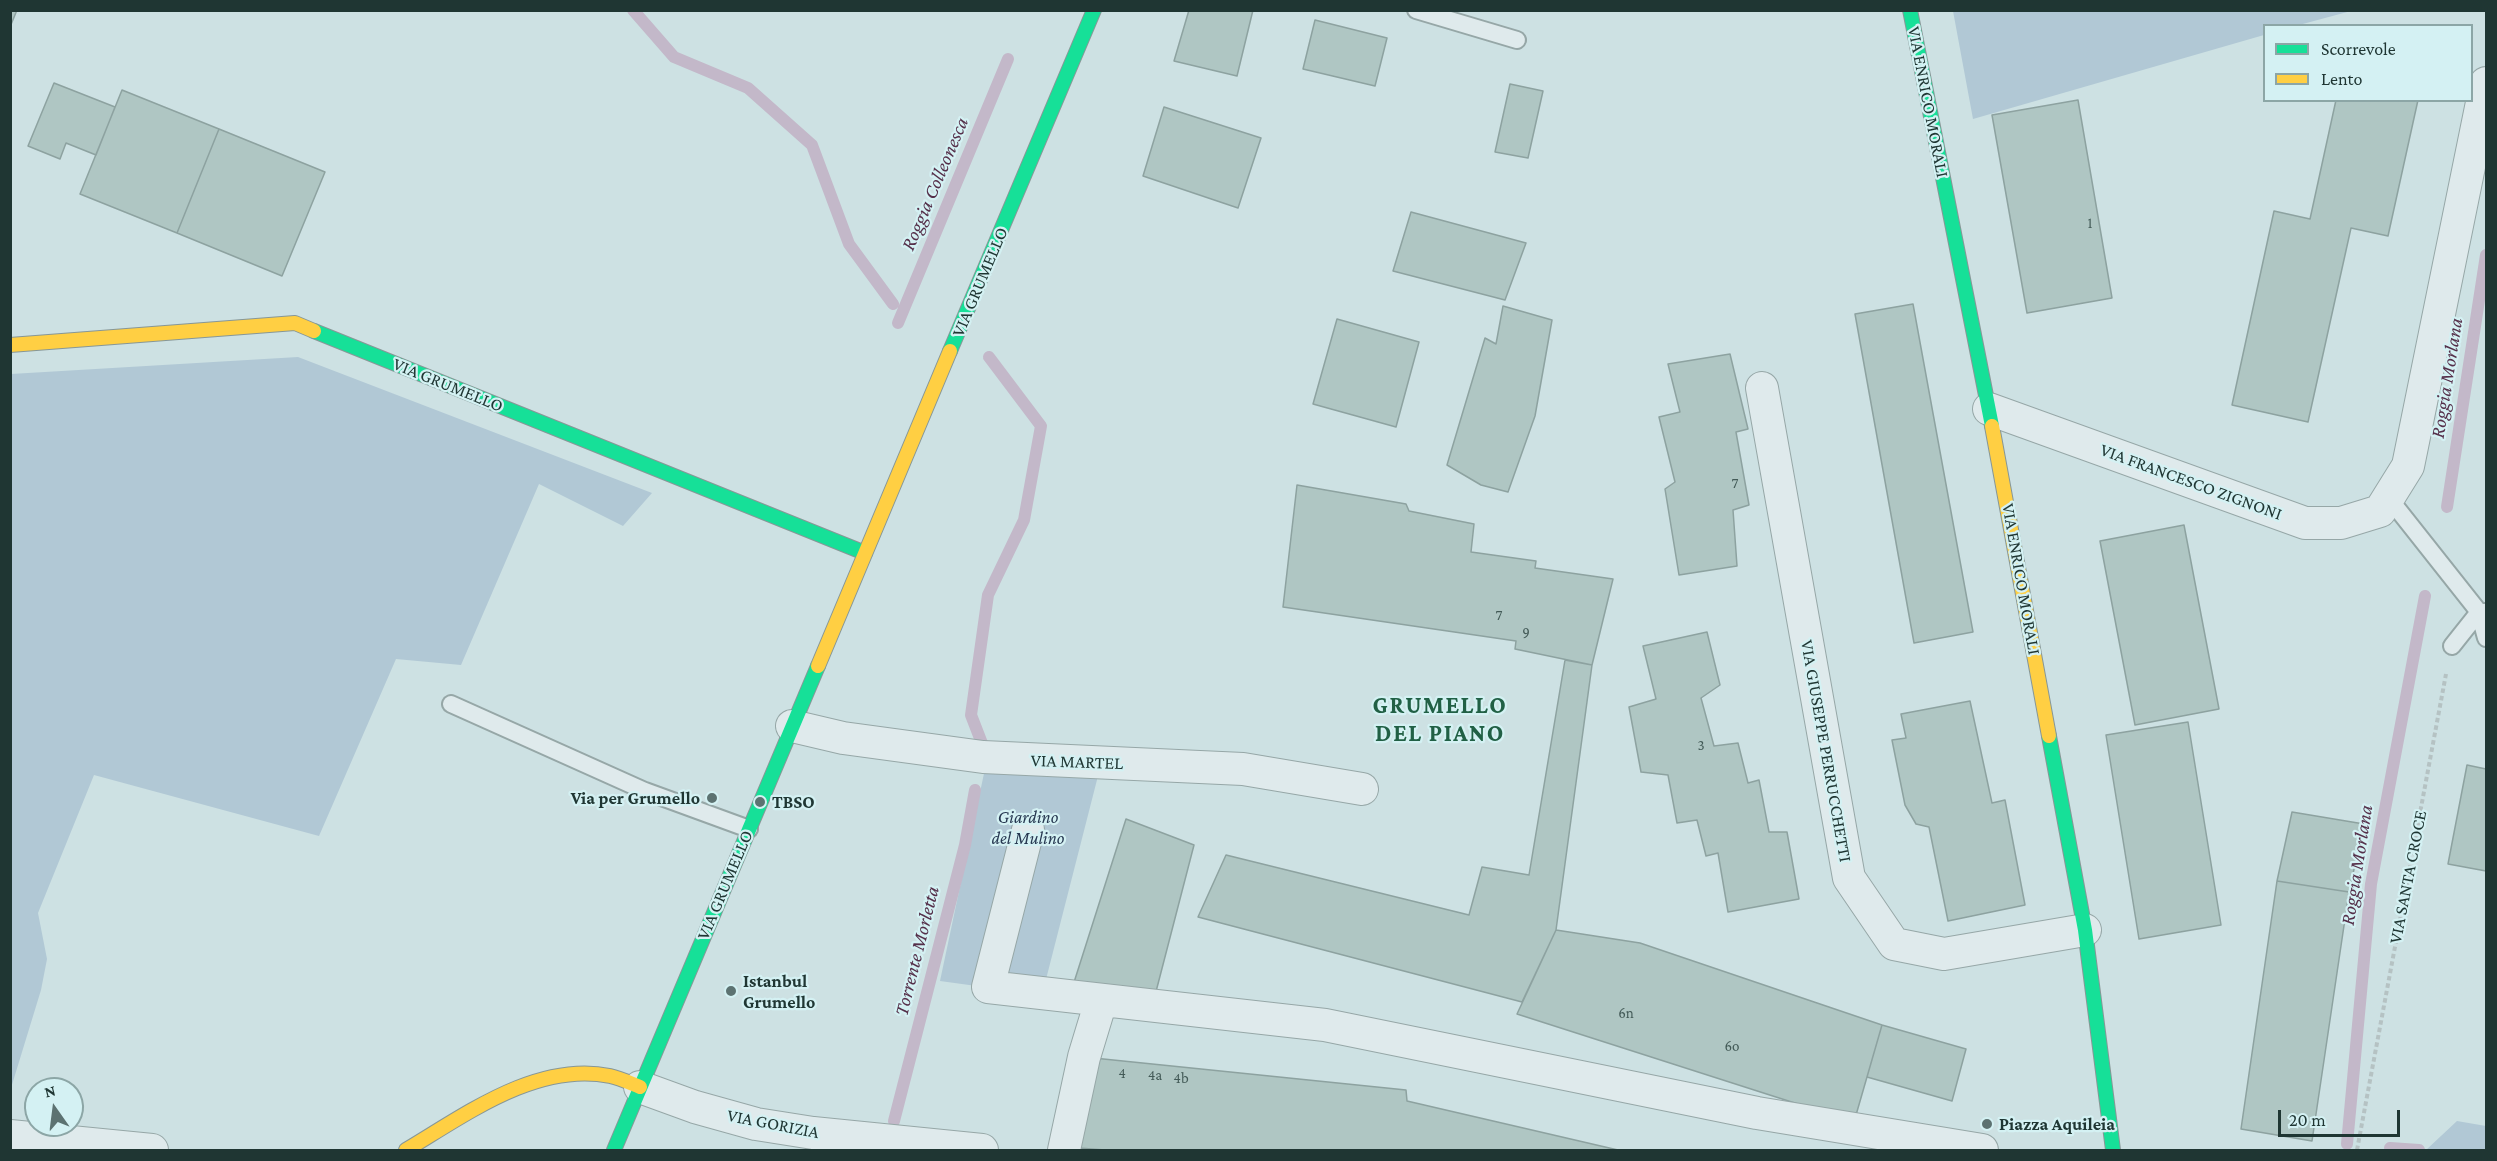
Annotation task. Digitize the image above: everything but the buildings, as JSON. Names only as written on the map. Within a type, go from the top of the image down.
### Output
[{"type":"street","name":"VIA GRUMELLO","points":[[614,1150],[1094,10]]},
{"type":"street","name":"VIA ENRICO MORALI","points":[[1910,10],[1989,409],[2085,930],[2113,1150]]},
{"type":"street","name":"VIA FRANCESCO ZIGNONI","points":[[1989,409],[2305,524],[2341,523],[2380,511],[2408,466],[2487,83]]},
{"type":"street","name":"VIA GRUMELLO","points":[[10,345],[295,323],[865,553]]},
{"type":"street","name":"VIA GIUSEPPE PERRUCCHETTI","points":[[1762,388],[1849,878],[1894,944],[1944,954],[2085,930]]},
{"type":"street","name":"VIA MARTEL","points":[[792,726],[843,738],[982,758],[1243,769],[1362,789]]},
{"type":"street","points":[[1028,830],[987,987],[1325,1025],[1757,1113],[1982,1150]]},
{"type":"street","points":[[1064,1150],[1084,1057],[1101,1001]]},
{"type":"street","points":[[406,1150],[501,1096],[536,1083],[565,1076],[589,1074],[608,1075],[640,1087]]},
{"type":"street","name":"VIA GORIZIA","points":[[640,1087],[695,1107],[756,1124],[813,1133],[982,1150]]},
{"type":"street","points":[[10,1136],[152,1150]]},
{"type":"lane","points":[[1416,10],[1516,40]]},
{"type":"lane","points":[[2388,497],[2483,612],[2487,638]]},
{"type":"lane","points":[[2452,646],[2483,612]]},
{"type":"lane","points":[[451,704],[645,791],[749,829]]},
{"type":"path","name":"VIA SANTA CROCE","points":[[2357,1150],[2452,646]]},
{"type":"green space","points":[[1953,10],[2351,11],[2303,24],[2263,24],[2263,35],[1973,119]]},
{"type":"green space","points":[[298,357],[652,493],[623,526],[539,484],[461,665],[396,659],[319,836],[94,775],[38,913],[47,959],[41,990],[11,1088],[11,374]]},
{"type":"green space","name":"Giardino del Mulino","points":[[986,764],[1099,772],[1042,995],[940,981]]},
{"type":"green space","points":[[2457,1121],[2486,1126],[2486,1150],[2426,1150]]},
{"type":"waterway","name":"Torrente Morletta","points":[[633,10],[674,57],[748,88],[812,145],[849,244],[893,304]]},
{"type":"waterway","name":"Roggia Colleonesca","points":[[898,323],[1008,59]]},
{"type":"waterway","name":"Roggia Morlana","points":[[2447,507],[2486,255]]},
{"type":"waterway","name":"Torrente Morletta","points":[[983,746],[971,715],[988,595],[1024,520],[1041,426],[989,357]]},
{"type":"waterway","name":"Roggia Morlana","points":[[2347,1144],[2371,884],[2425,596]]},
{"type":"waterway","name":"Torrente Morletta","points":[[894,1121],[965,845],[975,790]]},
{"type":"waterway","name":"Roggia Morlana","points":[[2390,1148],[2419,1150]]},
{"type":"traffic: fast","points":[[950,351],[1094,10]]},
{"type":"traffic: fast","points":[[1910,10],[1992,426]]},
{"type":"traffic: fast","points":[[314,331],[865,553]]},
{"type":"traffic: fast","points":[[614,1150],[818,666]]},
{"type":"traffic: fast","points":[[2049,736],[2085,930],[2113,1150]]},
{"type":"traffic: slow","points":[[10,345],[295,323],[314,331]]},
{"type":"traffic: slow","points":[[818,666],[950,351]]},
{"type":"traffic: slow","points":[[1992,426],[2049,736]]},
{"type":"traffic: slow","points":[[406,1150],[503,1094],[556,1076],[583,1073],[610,1076],[640,1087]]},
{"type":"place","name":"Via per Grumello","points":[[712,798]]},
{"type":"place","name":"TBSO","points":[[760,802]]},
{"type":"place","name":"Istanbul Grumello","points":[[731,991]]},
{"type":"place","name":"Piazza Aquileia","points":[[1987,1124]]},
{"type":"district","name":"GRUMELLO DEL PIANO","points":[[1440,720]]}]
